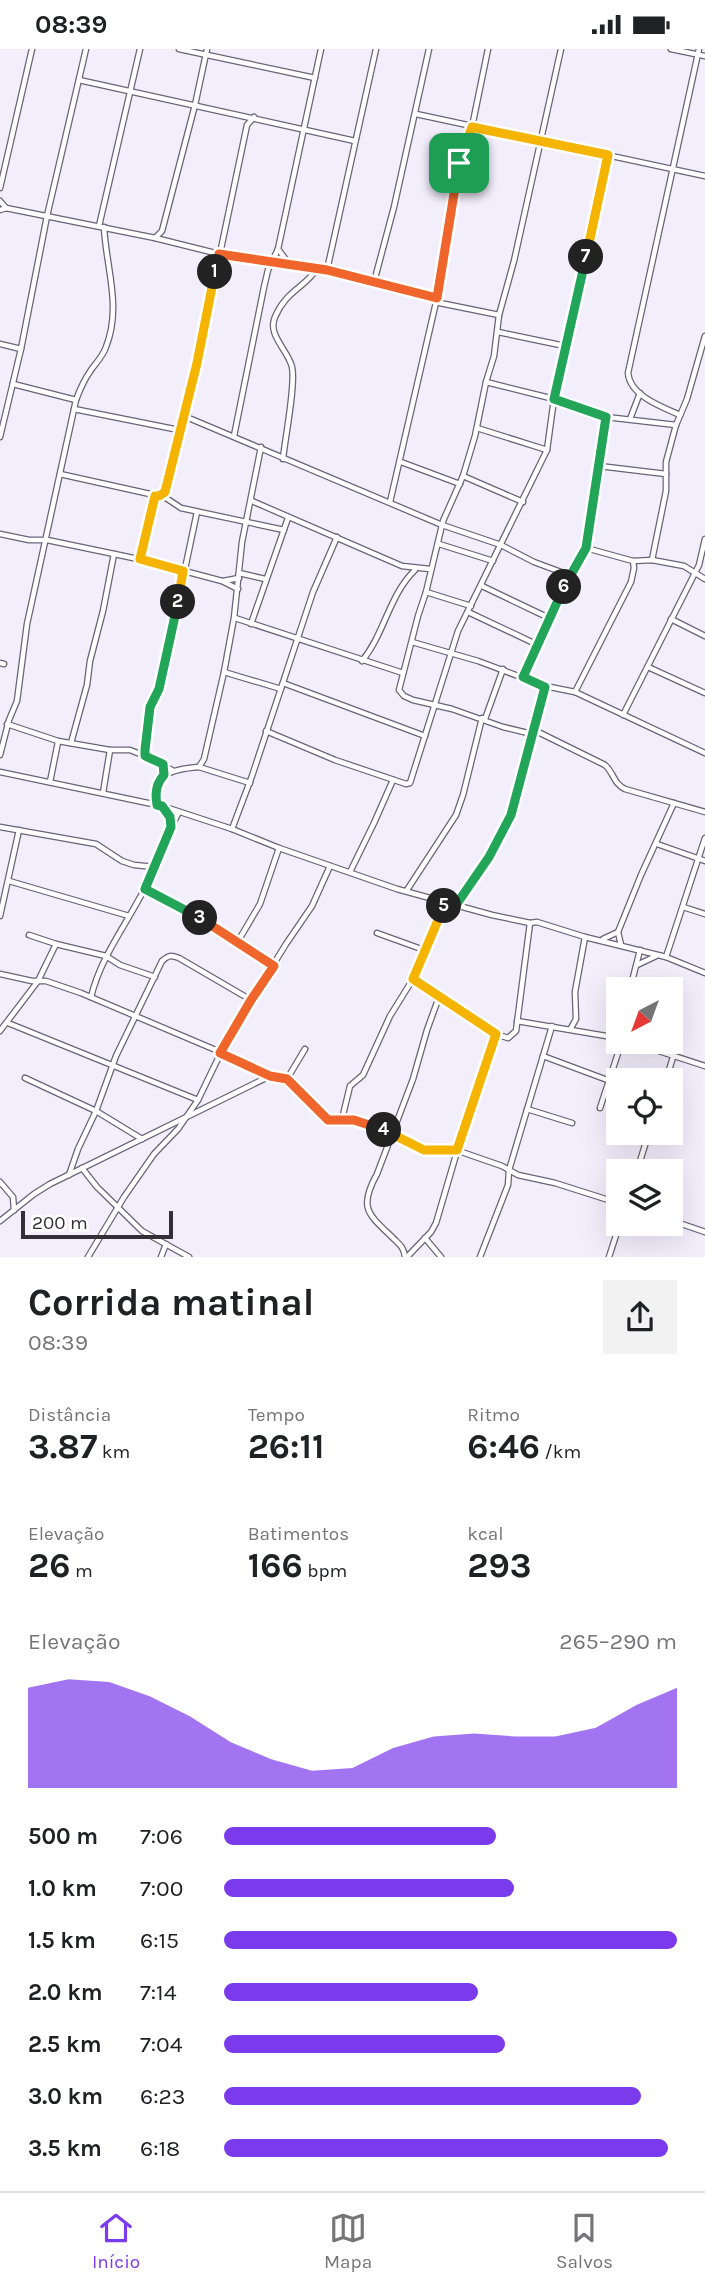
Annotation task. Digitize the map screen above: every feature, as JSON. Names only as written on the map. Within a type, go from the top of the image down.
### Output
[{"type":"street","points":[[0,188],[32,49]]},
{"type":"street","points":[[0,436],[86,49]]},
{"type":"street","points":[[0,755],[7,724],[17,701],[27,624],[76,400],[83,383],[106,348],[113,321],[114,296],[101,226],[140,49]]},
{"type":"street","points":[[179,49],[315,78]]},
{"type":"street","points":[[155,238],[162,231],[207,49]]},
{"type":"street","points":[[234,436],[264,287],[278,249],[321,49]]},
{"type":"street","points":[[327,270],[376,49]]},
{"type":"street","points":[[374,282],[416,114],[429,49]]},
{"type":"street","points":[[390,502],[426,351],[454,186],[472,127],[488,49]]},
{"type":"street","points":[[561,49],[514,261],[499,315],[494,356],[477,428],[463,476],[442,525],[399,690],[401,694],[414,700],[484,719],[503,727],[533,732],[605,765],[618,785],[705,812]]},
{"type":"street","points":[[671,49],[699,52],[705,57]]},
{"type":"street","points":[[680,415],[640,393],[631,383],[628,373],[699,52]]},
{"type":"street","points":[[79,79],[355,141]]},
{"type":"street","points":[[240,114],[247,125]]},
{"type":"street","points":[[416,114],[705,176]]},
{"type":"street","points":[[166,498],[165,492],[247,125],[254,117]]},
{"type":"street","points":[[266,731],[335,761],[405,784],[410,783],[458,631],[547,450],[554,399],[608,155]]},
{"type":"street","points":[[0,201],[3,209],[101,226],[219,254],[327,270],[499,315]]},
{"type":"street","points":[[162,231],[166,240]]},
{"type":"street","points":[[278,249],[290,266]]},
{"type":"street","points":[[283,459],[293,374],[291,363],[274,331],[274,321],[290,294],[308,281],[317,269]]},
{"type":"street","points":[[498,332],[565,346]]},
{"type":"street","points":[[652,560],[663,505],[666,461],[705,336]]},
{"type":"street","points":[[0,345],[21,349]]},
{"type":"street","points":[[486,381],[554,399],[606,417],[676,425]]},
{"type":"street","points":[[12,384],[76,400]]},
{"type":"street","points":[[630,419],[640,393]]},
{"type":"street","points":[[0,408],[7,409]]},
{"type":"street","points":[[74,409],[179,430]]},
{"type":"street","points":[[184,416],[442,525],[501,545],[534,562],[569,575]]},
{"type":"street","points":[[523,677],[569,575],[586,548],[606,417]]},
{"type":"street","points":[[477,428],[547,450]]},
{"type":"street","points":[[199,767],[204,759],[225,672],[246,523],[261,447]]},
{"type":"street","points":[[401,462],[460,484]]},
{"type":"street","points":[[598,466],[666,474]]},
{"type":"street","points":[[61,474],[166,498],[178,507],[197,512],[284,530]]},
{"type":"street","points":[[463,476],[523,502]]},
{"type":"street","points":[[140,559],[157,496],[165,492]]},
{"type":"street","points":[[252,501],[401,566],[430,569]]},
{"type":"street","points":[[145,756],[150,707],[163,673],[197,512]]},
{"type":"street","points":[[251,624],[288,518]]},
{"type":"street","points":[[0,534],[29,540],[47,540],[140,559],[238,589]]},
{"type":"street","points":[[232,829],[250,783],[313,592],[337,537]]},
{"type":"street","points":[[623,715],[694,574],[702,565],[705,539]]},
{"type":"street","points":[[439,544],[493,561]]},
{"type":"street","points":[[586,548],[633,561],[652,560],[684,566],[705,579]]},
{"type":"street","points":[[71,743],[87,685],[114,554]]},
{"type":"street","points":[[575,692],[631,582],[633,561]]},
{"type":"street","points":[[362,660],[372,649],[401,586],[416,569]]},
{"type":"street","points":[[222,582],[239,575],[265,579]]},
{"type":"street","points":[[482,586],[549,618]]},
{"type":"street","points":[[426,592],[471,606]]},
{"type":"street","points":[[468,612],[538,645]]},
{"type":"street","points":[[234,618],[403,673]]},
{"type":"street","points":[[671,619],[705,636]]},
{"type":"street","points":[[412,642],[503,669],[545,687],[575,692],[705,753]]},
{"type":"street","points":[[648,667],[705,693]]},
{"type":"street","points":[[407,890],[456,815],[484,719],[503,669]]},
{"type":"street","points":[[225,672],[282,686],[425,736]]},
{"type":"street","points":[[456,905],[489,857],[506,825],[518,792],[545,687]]},
{"type":"street","points":[[0,716],[10,717]]},
{"type":"street","points":[[7,724],[58,741],[110,750],[130,750],[173,771]]},
{"type":"street","points":[[50,782],[58,741]]},
{"type":"street","points":[[103,793],[110,750]]},
{"type":"street","points":[[204,759],[209,769]]},
{"type":"street","points":[[163,764],[164,775]]},
{"type":"street","points":[[171,827],[170,817],[160,806],[156,795],[164,775],[199,767],[250,783]]},
{"type":"street","points":[[0,772],[160,806],[232,829],[279,849],[445,902],[530,923],[537,922],[666,957],[705,973]]},
{"type":"street","points":[[350,872],[393,780]]},
{"type":"street","points":[[621,945],[618,932],[674,803]]},
{"type":"street","points":[[91,997],[94,982],[106,956],[145,889],[179,812]]},
{"type":"street","points":[[0,827],[96,844],[122,861],[155,867]]},
{"type":"street","points":[[0,916],[19,830]]},
{"type":"street","points":[[666,957],[705,838]]},
{"type":"street","points":[[657,843],[705,861]]},
{"type":"street","points":[[237,943],[260,904],[279,849]]},
{"type":"street","points":[[88,1257],[154,1154],[198,1100],[220,1053],[251,1000],[312,906],[330,866]]},
{"type":"street","points":[[9,881],[129,916]]},
{"type":"street","points":[[145,889],[190,912],[274,966]]},
{"type":"street","points":[[342,1119],[350,1086],[363,1075],[390,1016],[413,979],[445,902]]},
{"type":"street","points":[[683,907],[705,914]]},
{"type":"street","points":[[413,979],[496,1034],[508,1038],[516,1031],[530,923]]},
{"type":"street","points":[[602,940],[618,932]]},
{"type":"street","points":[[377,933],[424,950]]},
{"type":"street","points":[[29,935],[106,956],[120,965],[155,977]]},
{"type":"street","points":[[570,1029],[576,1019],[575,992],[585,937]]},
{"type":"street","points":[[0,1031],[38,981],[56,944]]},
{"type":"street","points":[[634,977],[640,950]]},
{"type":"street","points":[[69,1175],[113,1065],[163,961],[171,955],[251,1000]]},
{"type":"street","points":[[637,965],[656,955]]},
{"type":"street","points":[[0,974],[23,980],[46,981],[91,997],[270,1076],[287,1079],[328,1120],[361,1122],[424,1150],[457,1150],[502,1166],[518,1175],[606,1199]]},
{"type":"street","points":[[23,980],[29,993]]},
{"type":"street","points":[[406,1257],[404,1248],[372,1217],[366,1201],[413,1079],[426,1030],[439,997]]},
{"type":"street","points":[[517,1021],[606,1036]]},
{"type":"street","points":[[8,1023],[198,1100]]},
{"type":"street","points":[[481,1257],[508,1185],[509,1170],[552,1026]]},
{"type":"street","points":[[406,1257],[436,1223],[496,1034]]},
{"type":"street","points":[[287,1079],[304,1049]]},
{"type":"street","points":[[665,1054],[705,1066]]},
{"type":"street","points":[[543,1056],[606,1080]]},
{"type":"street","points":[[670,1068],[673,1057]]},
{"type":"street","points":[[0,1221],[28,1198],[82,1168],[270,1076]]},
{"type":"street","points":[[25,1078],[96,1111],[143,1139]]},
{"type":"street","points":[[600,1108],[606,1092]]},
{"type":"street","points":[[527,1108],[572,1123]]},
{"type":"street","points":[[82,1168],[97,1187],[142,1231],[189,1257]]},
{"type":"street","points":[[0,1182],[13,1197],[13,1210]]},
{"type":"street","points":[[13,1197],[28,1198]]},
{"type":"street","points":[[683,1224],[705,1232]]},
{"type":"street","points":[[609,1257],[616,1236]]},
{"type":"street","points":[[425,1238],[441,1257]]},
{"type":"street","points":[[161,1257],[166,1244]]},
{"type":"street","points":[[404,1248],[414,1249]]},
{"type":"route","points":[[472,127],[608,155],[554,399],[606,417],[586,548],[569,575],[523,677],[545,687],[511,815],[489,857],[456,905],[445,902],[413,979],[496,1034],[457,1150],[424,1150],[380,1128],[361,1122],[328,1120],[287,1079],[270,1076],[220,1053],[274,966],[190,912],[145,889],[171,827],[170,817],[162,806],[157,805],[159,782],[164,775],[163,764],[145,756],[145,750],[150,707],[163,673],[183,571],[140,559],[155,496],[165,492],[197,363],[219,254],[327,270],[437,298],[459,163],[472,127]]}]
